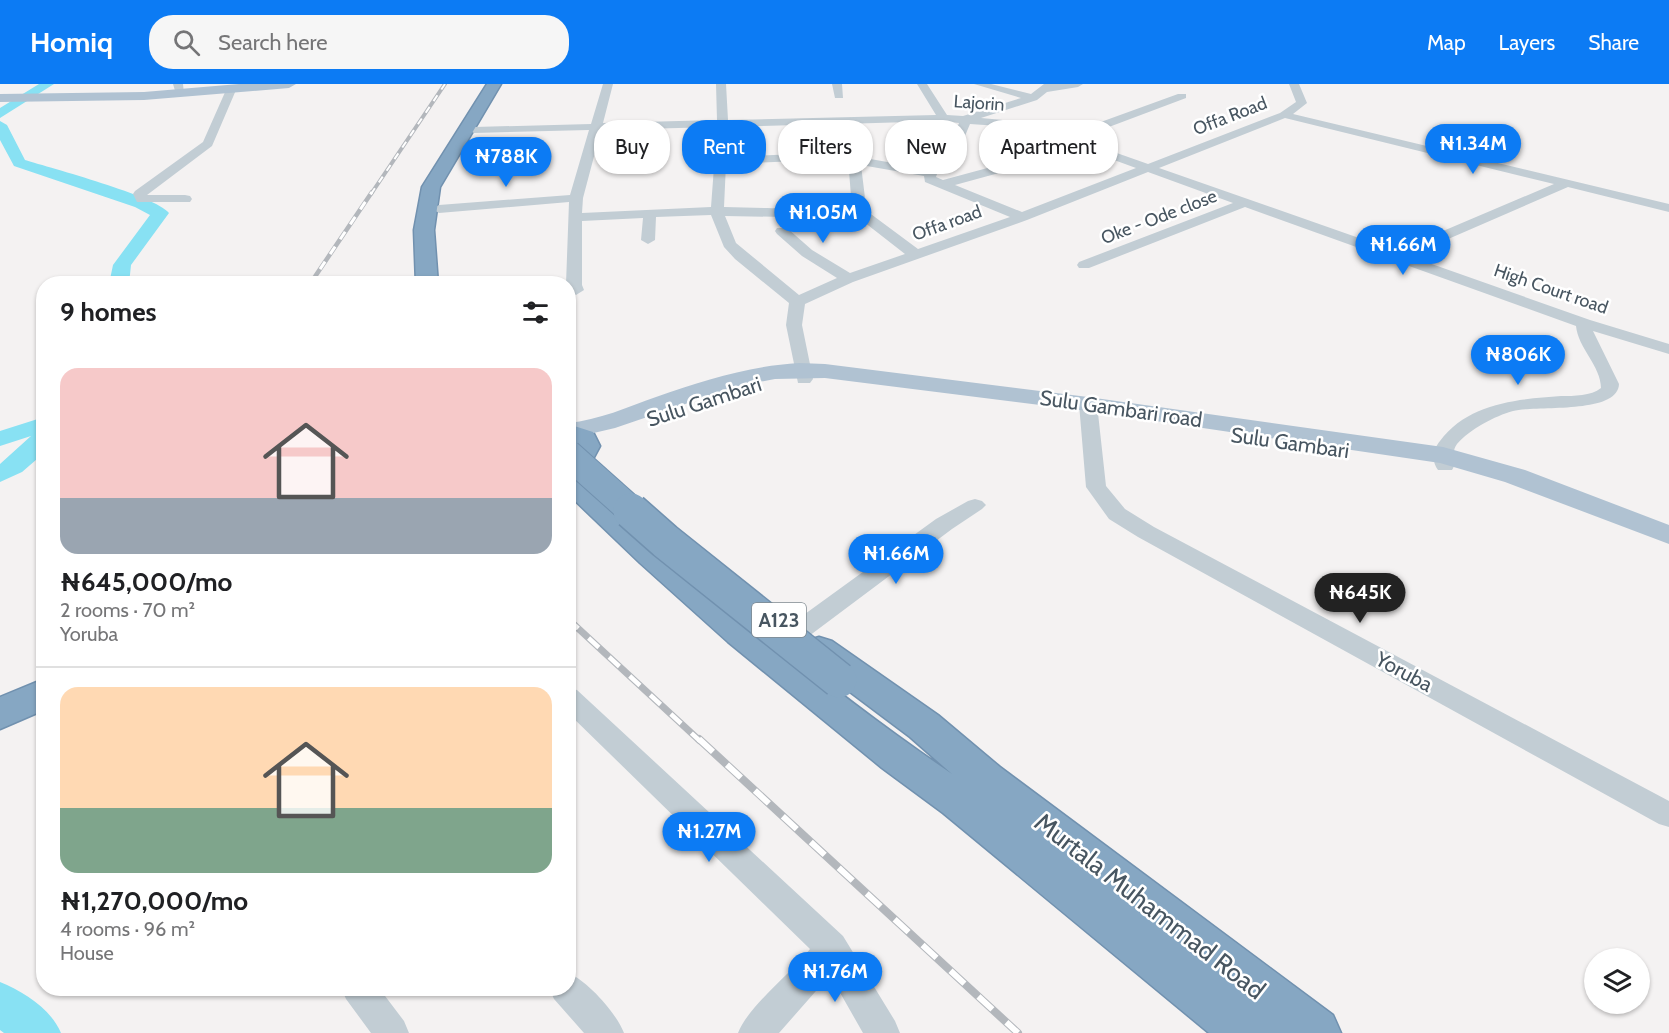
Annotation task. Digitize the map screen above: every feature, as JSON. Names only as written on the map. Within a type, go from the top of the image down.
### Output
[{"type":"highway","points":[[438,276],[434,222],[428,199],[435,177],[494,84]]},
{"type":"highway","points":[[434,222],[442,186],[502,84]]},
{"type":"highway","name":"Murtala Muhammad Road","points":[[576,454],[694,555],[924,726],[971,790],[1248,1033]]},
{"type":"highway","name":"Murtala Muhammad Road","points":[[576,455],[657,545],[835,683],[932,770],[971,790],[1315,1033]]},
{"type":"highway","name":"Murtala Muhammad Road","points":[[576,456],[652,556],[741,633],[896,756],[971,790]]},
{"type":"highway","points":[[0,699],[36,683]]},
{"type":"highway","points":[[0,714],[36,697]]},
{"type":"main road","points":[[36,97],[263,84]]},
{"type":"main road","points":[[6,96],[144,96],[289,84]]},
{"type":"main road","name":"Sulu Gambari","points":[[576,451],[646,420],[733,390],[804,374],[1089,409],[1444,460],[1669,548]]},
{"type":"main road","points":[[1444,460],[1515,476],[1669,535]]},
{"type":"street","points":[[598,120],[608,84]]},
{"type":"street","points":[[721,84],[723,120]]},
{"type":"street","points":[[837,84],[839,96]]},
{"type":"street","points":[[922,84],[943,118]]},
{"type":"street","points":[[979,84],[1032,98]]},
{"type":"street","points":[[966,119],[1032,98],[1047,87],[1078,84]]},
{"type":"street","name":"Offa Road","points":[[1149,168],[1284,115],[1302,103],[1294,84]]},
{"type":"street","points":[[184,199],[142,199],[140,194],[208,144],[231,90]]},
{"type":"street","points":[[1118,123],[1182,96]]},
{"type":"street","points":[[1284,115],[1669,208]]},
{"type":"street","name":"Lajorin","points":[[873,121],[943,118],[979,120]]},
{"type":"street","name":"Lajorin","points":[[474,130],[594,128]]},
{"type":"street","points":[[574,276],[576,198],[594,135]]},
{"type":"street","name":"Lajorin","points":[[1118,160],[1149,168]]},
{"type":"street","name":"High Court road","points":[[1149,168],[1584,323],[1669,349]]},
{"type":"street","name":"Offa road","points":[[796,302],[848,279],[1022,217],[1149,168]]},
{"type":"street","points":[[940,185],[979,173]]},
{"type":"street","points":[[719,174],[717,212],[729,244],[796,302],[794,325],[804,374]]},
{"type":"street","points":[[849,204],[848,202],[858,198],[855,174]]},
{"type":"street","points":[[930,174],[928,179],[940,185],[1022,217]]},
{"type":"street","points":[[1397,256],[1568,183]]},
{"type":"street","points":[[434,222],[576,198]]},
{"type":"street","name":"Oke - Ode close","points":[[1084,265],[1247,202]]},
{"type":"street","points":[[575,217],[650,213],[786,213],[849,204],[916,255]]},
{"type":"street","points":[[648,240],[650,213]]},
{"type":"street","points":[[782,231],[807,252],[848,279]]},
{"type":"street","points":[[1444,460],[1443,448],[1448,442],[1481,418],[1497,411],[1527,402],[1603,397],[1609,392],[1611,386],[1609,378],[1586,341],[1584,323]]},
{"type":"street","name":"Yoruba","points":[[1089,409],[1096,486],[1117,514],[1146,532],[1669,814]]},
{"type":"street","points":[[796,633],[944,524],[975,506]]},
{"type":"street","points":[[576,705],[831,947],[883,1033]]},
{"type":"street","points":[[755,1033],[807,979],[831,947]]},
{"type":"street","points":[[364,996],[392,1033]]},
{"type":"street","points":[[573,996],[607,1033]]},
{"type":"waterway","points":[[0,114],[48,84]]},
{"type":"waterway","points":[[0,125],[19,163],[141,203],[160,213],[122,265],[120,276]]},
{"type":"waterway","points":[[0,439],[36,426]]},
{"type":"waterway","points":[[0,474],[18,463],[36,446]]},
{"type":"waterway","points":[[0,1003],[39,1033]]},
{"type":"railway","points":[[371,194],[445,84]]},
{"type":"railway","points":[[315,276],[372,192]]},
{"type":"railway","points":[[576,626],[700,741]]},
{"type":"railway","points":[[699,739],[1018,1033]]}]
